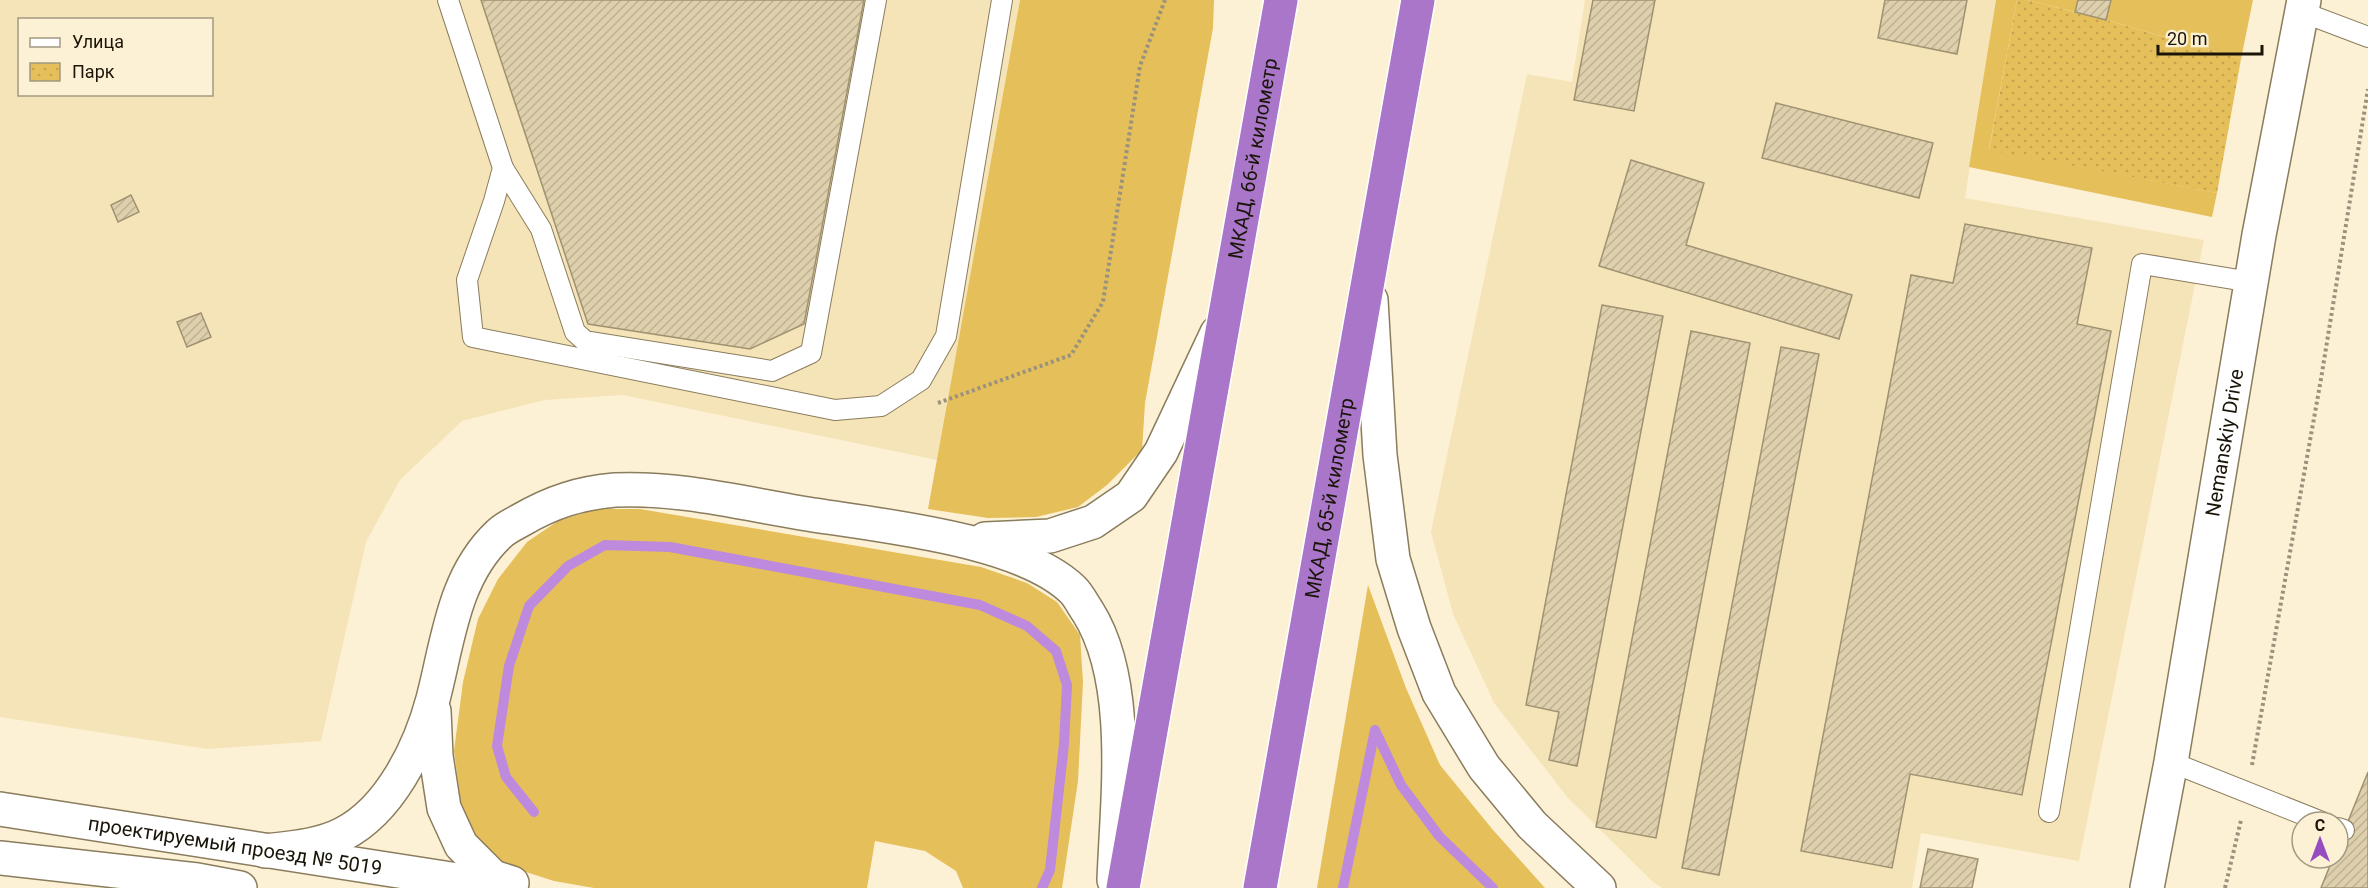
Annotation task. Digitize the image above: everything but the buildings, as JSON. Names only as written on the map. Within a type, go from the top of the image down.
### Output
[{"type":"highway","name":"МКАД, 66-й километр","points":[[1224,318],[1281,0]]},
{"type":"highway","name":"МКАД, 65-й километр","points":[[1260,888],[1418,0]]},
{"type":"highway","points":[[1124,888],[1224,318]]},
{"type":"street","name":"Nemanskiy Drive","points":[[2146,888],[2171,762],[2251,282],[2303,6]]},
{"type":"street","points":[[1370,271],[1380,455],[1394,559],[1414,628],[1439,693],[1484,767],[1532,825],[1599,888]]},
{"type":"street","points":[[943,537],[999,539],[1050,536],[1093,522],[1131,496],[1161,452],[1224,318]]},
{"type":"street","points":[[265,851],[306,846],[341,835],[367,819],[388,795],[412,756],[433,701],[444,647],[458,598],[476,562],[500,533],[535,512],[573,495],[617,490],[659,491],[943,537],[999,551],[1043,568],[1075,591],[1101,632],[1115,693],[1118,769],[1114,888]]},
{"type":"street","points":[[433,701],[436,756],[444,808],[461,845],[493,877],[528,888]]},
{"type":"street","name":"проектируемый проезд № 5019","points":[[16,812],[508,888]]},
{"type":"street","name":"проектируемый проезд № 5019","points":[[0,858],[197,880],[240,888]]},
{"type":"lane","points":[[448,0],[503,168],[541,229],[575,332],[585,341],[772,371],[811,353],[876,0]]},
{"type":"lane","points":[[503,168],[467,280],[473,337],[835,410],[881,406],[921,380],[946,336],[1002,0]]},
{"type":"lane","points":[[2303,6],[2368,37]]},
{"type":"lane","points":[[2049,812],[2142,264],[2251,282]]},
{"type":"lane","points":[[2171,762],[2290,810]]},
{"type":"lane","points":[[0,802],[16,812]]},
{"type":"path","points":[[881,406],[919,410],[1071,355],[1103,302],[1140,66],[1165,0]]},
{"type":"path","points":[[2225,888],[2247,794],[2321,379],[2368,89]]},
{"type":"shaded area","points":[[0,0],[1020,0],[937,460],[623,395],[545,400],[462,421],[400,480],[366,542],[321,741],[207,749],[0,717]]},
{"type":"shaded area","points":[[1585,0],[1996,0],[1965,198],[2204,240],[2079,861],[1921,833],[1912,888],[1662,888],[1652,881],[1568,798],[1494,703],[1453,614],[1431,532],[1527,74],[1572,82]]},
{"type":"green space","points":[[1020,0],[1214,0],[1213,28],[1145,403],[1142,450],[1107,485],[1078,507],[1036,517],[988,518],[928,509]]},
{"type":"green space","points":[[1996,0],[2017,0],[1989,149],[2217,193],[2212,217],[1969,167]]},
{"type":"green space","points":[[2017,0],[2027,0],[2106,20],[2241,59],[2217,193],[1989,150]]},
{"type":"green space","points":[[2027,0],[2078,0],[2075,12]]},
{"type":"green space","points":[[2111,0],[2253,0],[2241,59],[2106,20]]},
{"type":"green space","points":[[597,509],[640,509],[981,567],[1027,583],[1057,602],[1080,635],[1083,682],[1078,781],[1062,888],[963,888],[956,871],[925,851],[875,841],[867,888],[594,888],[554,881],[504,865],[476,838],[461,803],[454,751],[463,682],[478,619],[498,579],[527,542],[558,521]]},
{"type":"green space","points":[[1368,585],[1406,688],[1440,765],[1493,830],[1545,888],[1317,888]]},
{"type":"waterway","points":[[534,812],[506,777],[497,746],[509,666],[529,606],[568,566],[605,545],[670,547],[980,605],[1027,626],[1056,651],[1067,685],[1064,744],[1050,870],[1042,888]]},
{"type":"waterway","points":[[1343,888],[1375,730],[1401,785],[1439,836],[1493,888]]}]
